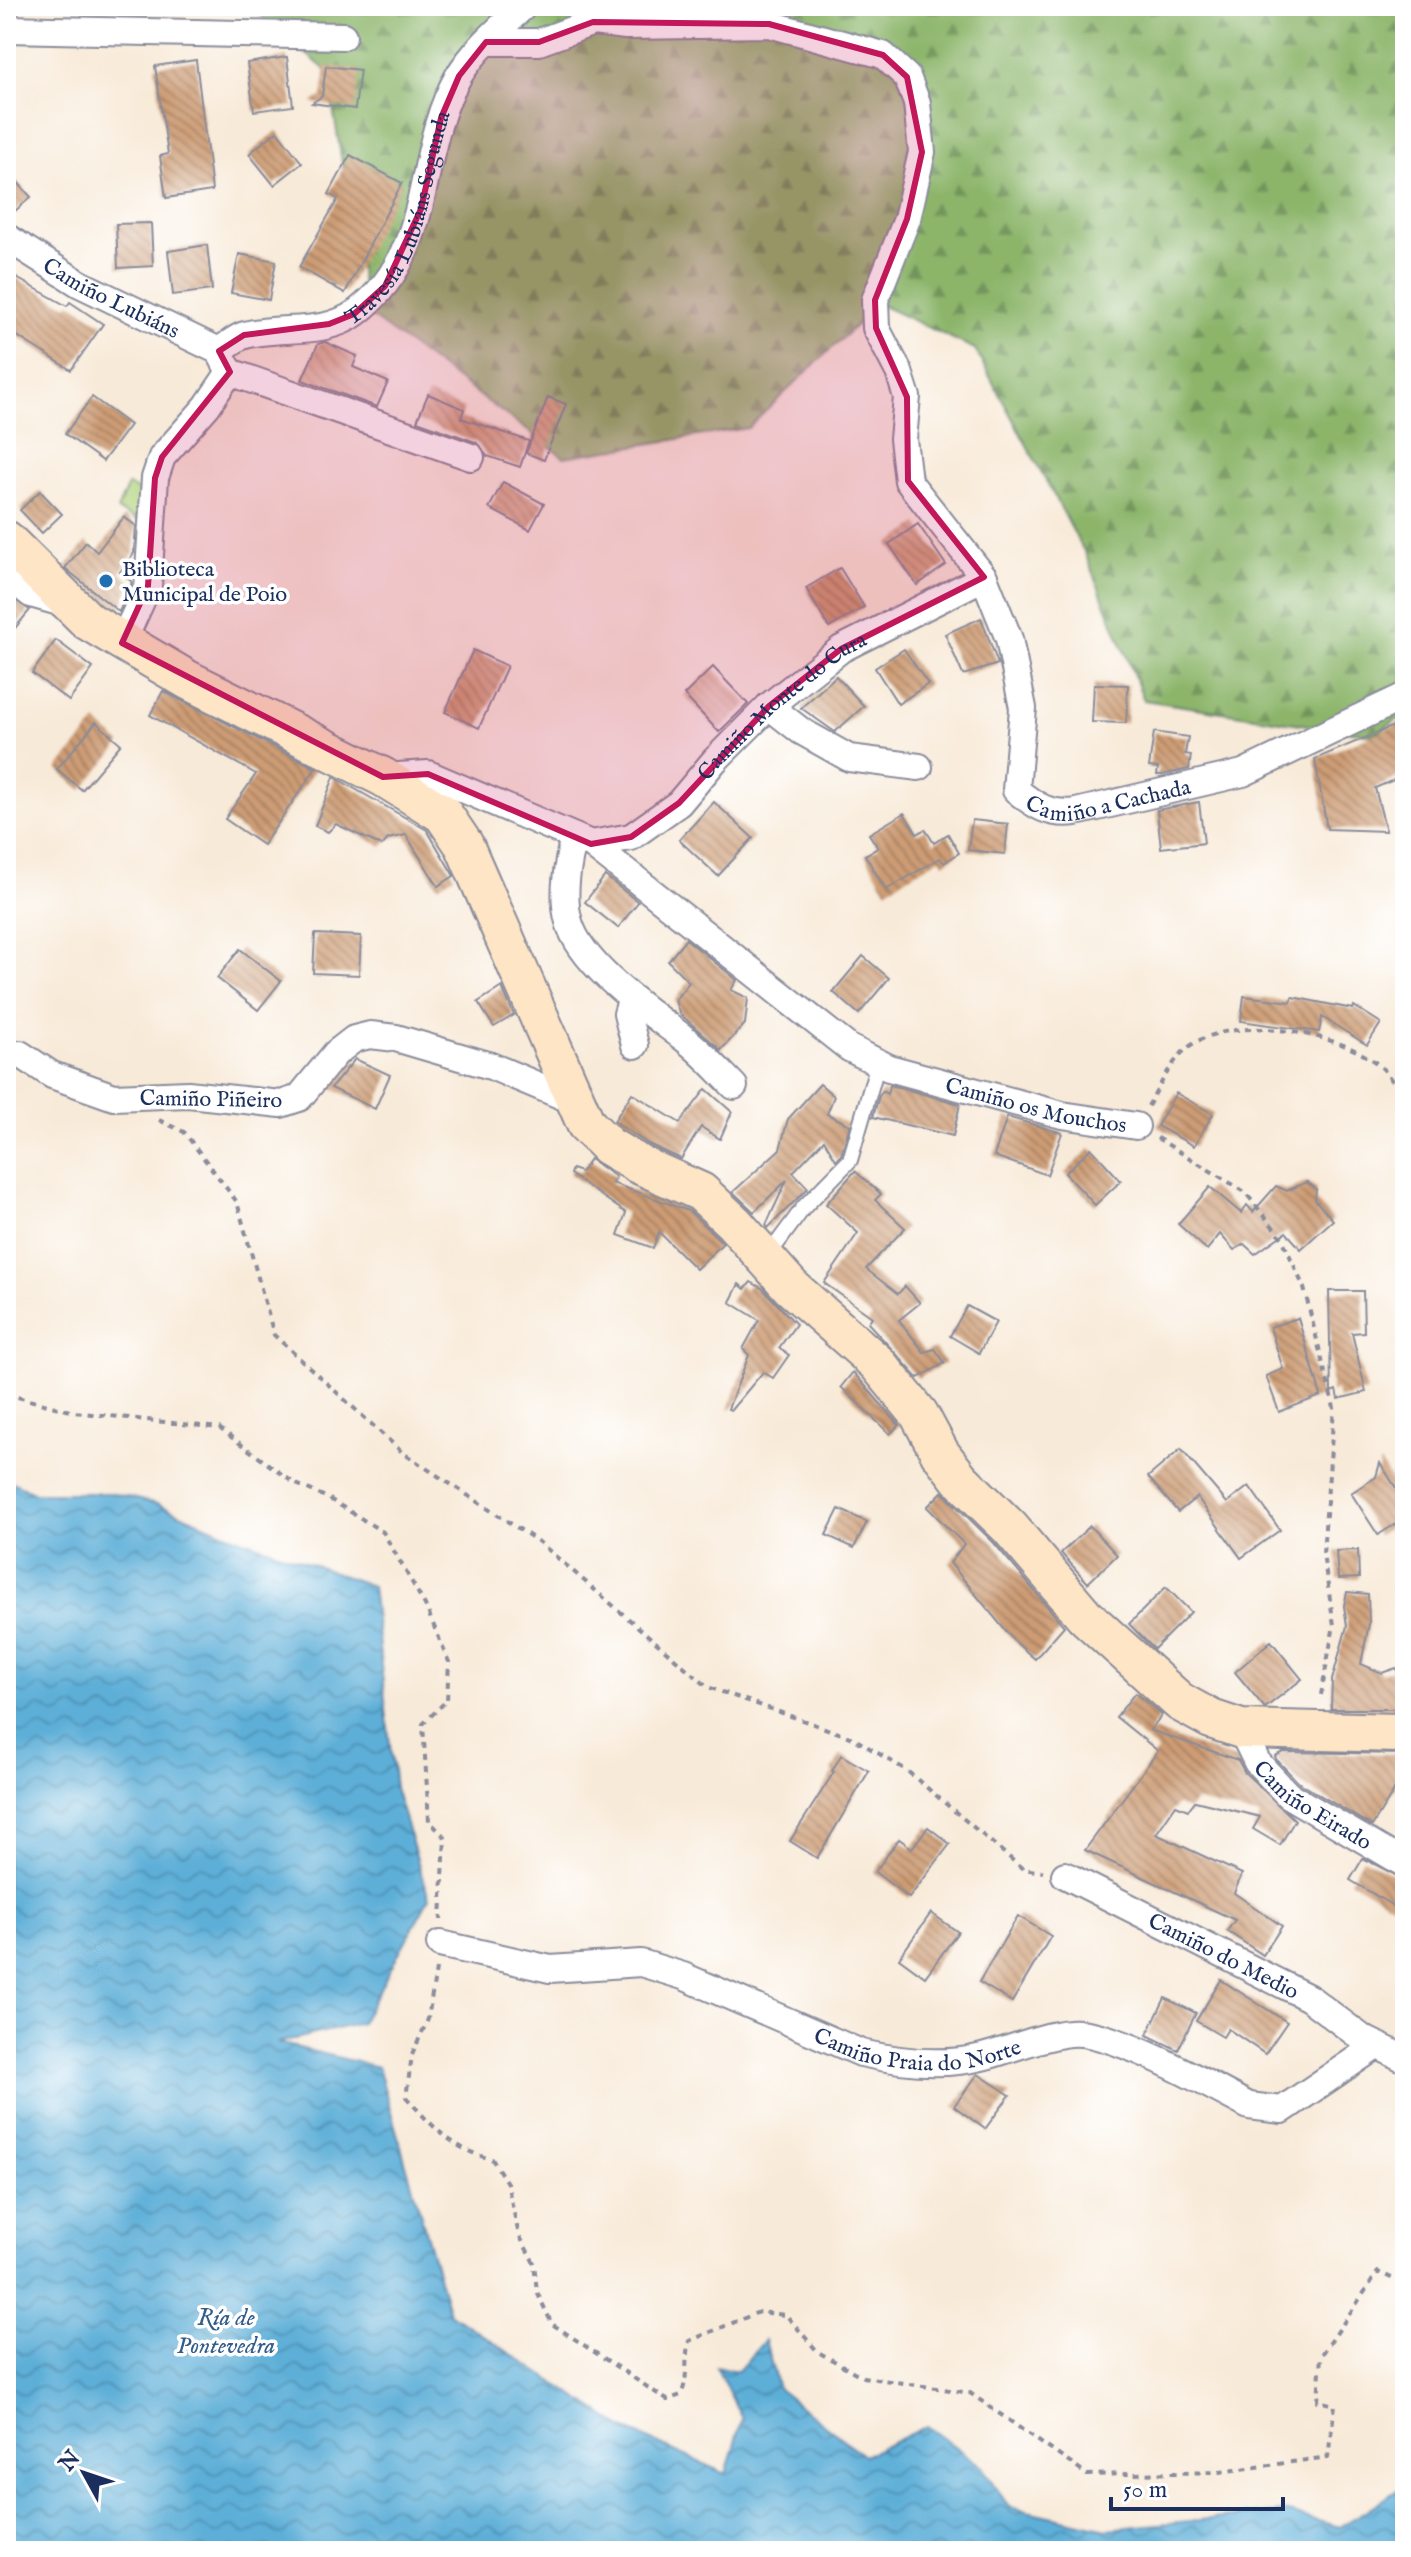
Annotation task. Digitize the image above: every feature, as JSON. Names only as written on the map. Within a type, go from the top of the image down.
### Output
[{"type":"street","name":"Travesía Lubiáns Segunda","points":[[225,362],[244,335],[329,324],[354,314],[385,286],[405,256],[421,209],[447,104],[459,76],[486,42],[524,6]]},
{"type":"street","points":[[486,42],[539,42],[593,22],[626,26],[769,24],[883,55],[907,77],[917,103],[922,152],[907,219],[875,300],[876,328],[899,372],[907,397],[903,439],[908,481],[984,577]]},
{"type":"street","points":[[6,29],[343,36]]},
{"type":"street","name":"Camiño Lubiáns","points":[[6,237],[80,284],[225,362],[471,457]]},
{"type":"street","points":[[122,643],[148,586],[155,478],[162,457],[207,406],[225,362]]},
{"type":"street","points":[[6,540],[73,605],[122,643],[188,680],[383,777],[443,814],[464,845],[586,1124],[608,1146],[638,1164],[701,1192],[734,1223],[764,1260],[877,1363],[919,1414],[940,1453],[960,1479],[1010,1528],[1085,1616],[1180,1702],[1211,1719],[1241,1729],[1317,1733],[1399,1733],[1405,1730]]},
{"type":"street","points":[[6,574],[31,594],[73,605]]},
{"type":"street","name":"Camiño a Cachada","points":[[984,577],[1009,639],[1023,708],[1016,790],[1035,806],[1060,814],[1243,773],[1405,696]]},
{"type":"street","name":"Camiño Monte do Cura","points":[[583,840],[631,837],[679,803],[715,760],[769,706],[841,649],[984,577]]},
{"type":"street","points":[[769,706],[801,731],[849,758],[919,767]]},
{"type":"street","name":"Camiño os Mouchos","points":[[383,777],[428,774],[583,840],[849,1048],[878,1063],[1062,1115],[1136,1126]]},
{"type":"street","points":[[583,840],[566,867],[569,923],[593,960],[631,1000],[688,1041],[734,1086]]},
{"type":"street","points":[[631,1000],[627,1014],[635,1045]]},
{"type":"street","name":"Camiño Piñeiro","points":[[6,1056],[20,1054],[52,1075],[114,1097],[188,1094],[281,1104],[299,1098],[336,1053],[354,1039],[370,1035],[396,1038],[491,1066],[579,1103]]},
{"type":"street","name":"Camiño Eirado","points":[[1241,1729],[1257,1762],[1288,1795],[1405,1864]]},
{"type":"street","name":"Camiño do Medio","points":[[1065,1875],[1309,1998],[1376,2046],[1405,2059]]},
{"type":"street","name":"Camiño Praia do Norte","points":[[440,1944],[550,1969],[641,1963],[683,1976],[861,2053],[891,2060],[931,2063],[980,2058],[1071,2032],[1100,2035],[1249,2106],[1266,2110],[1282,2110],[1297,2102],[1321,2081],[1376,2046]]},
{"type":"lane","points":[[764,1260],[804,1207],[850,1160],[878,1063]]},
{"type":"path","points":[[1136,1126],[1183,1051],[1220,1033],[1253,1027],[1306,1034],[1349,1046],[1381,1067],[1405,1101]]},
{"type":"path","points":[[156,1118],[184,1132],[237,1202],[274,1335],[403,1453],[539,1542],[708,1687],[853,1738],[906,1770],[1023,1869],[1065,1875]]},
{"type":"path","name":"Camiño os Mouchos","points":[[1136,1126],[1245,1192],[1282,1238],[1304,1288],[1334,1408],[1323,1554],[1334,1625],[1324,1669],[1317,1733]]},
{"type":"path","points":[[6,1394],[74,1412],[219,1428],[294,1483],[328,1498],[383,1532],[425,1605],[449,1662],[447,1700],[423,1724],[429,1821],[445,1837],[440,1944],[428,2019],[412,2055],[406,2097],[465,2153],[492,2159],[507,2183],[519,2235],[534,2263],[537,2292],[552,2324],[667,2400],[681,2395],[688,2379],[684,2362],[689,2341],[759,2312],[786,2315],[818,2352],[863,2377],[970,2393],[1087,2475],[1220,2472],[1328,2457],[1335,2405],[1318,2401],[1321,2356],[1378,2272],[1405,2284]]},
{"type":"highlighted area","points":[[593,22],[769,24],[883,55],[907,77],[922,152],[907,219],[875,300],[876,328],[907,397],[908,481],[984,577],[841,649],[769,706],[679,803],[631,837],[591,844],[428,774],[383,777],[122,643],[148,586],[155,478],[162,457],[230,372],[219,351],[244,335],[329,324],[354,314],[385,286],[421,209],[441,118],[459,76],[486,42],[539,42]]},
{"type":"green space","points":[[249,6],[1405,6],[1405,715],[1373,735],[1144,700],[1085,553],[975,349],[878,304],[748,428],[564,457],[367,314],[327,71]]},
{"type":"green space","points":[[128,485],[151,498],[150,527],[117,510]]},
{"type":"water","name":"Ría de Pontevedra","points":[[6,1479],[35,1493],[111,1493],[157,1504],[225,1533],[372,1586],[395,1788],[429,1898],[361,2023],[278,2043],[378,2067],[449,2313],[625,2429],[726,2474],[742,2418],[716,2367],[738,2371],[765,2340],[778,2389],[864,2456],[927,2426],[982,2467],[1009,2507],[1107,2529],[1284,2512],[1340,2527],[1405,2485],[1405,2551],[6,2551]]},
{"type":"building","points":[[287,57],[293,106],[254,111],[247,63]]},
{"type":"building","points":[[196,60],[212,191],[166,198],[160,156],[168,154],[155,66]]},
{"type":"building","points":[[326,66],[360,70],[355,109],[312,103],[322,96]]},
{"type":"building","points":[[277,131],[302,163],[274,185],[249,154]]},
{"type":"building","points":[[350,155],[402,183],[345,293],[299,267],[338,199],[329,194]]},
{"type":"building","points":[[6,169],[31,197],[6,219]]},
{"type":"building","points":[[151,223],[153,266],[118,268],[116,224]]},
{"type":"building","points":[[207,245],[212,290],[173,295],[168,251]]},
{"type":"building","points":[[239,254],[276,261],[269,300],[231,293]]},
{"type":"building","points":[[13,276],[67,306],[70,302],[103,324],[71,370],[6,329],[6,288]]},
{"type":"building","points":[[325,342],[357,356],[353,367],[388,382],[377,407],[302,380],[318,344]]},
{"type":"building","points":[[428,394],[464,409],[461,418],[529,441],[520,467],[487,456],[476,442],[417,421]]},
{"type":"building","points":[[92,397],[130,425],[103,461],[65,434]]},
{"type":"building","points":[[548,397],[566,404],[544,460],[526,453]]},
{"type":"building","points":[[503,482],[544,504],[530,530],[489,508]]},
{"type":"building","points":[[40,491],[62,514],[42,533],[20,510]]},
{"type":"building","name":"Biblioteca Municipal de Poio","points":[[124,517],[136,526],[134,553],[120,572],[132,582],[119,612],[65,568],[86,542],[97,552]]},
{"type":"building","points":[[918,524],[946,565],[917,585],[889,544]]},
{"type":"building","points":[[840,568],[864,607],[829,628],[806,588]]},
{"type":"building","points":[[6,594],[30,610],[6,639]]},
{"type":"building","points":[[981,618],[998,664],[963,675],[945,634]]},
{"type":"building","points":[[56,640],[93,668],[69,701],[32,673]]},
{"type":"building","points":[[904,649],[928,684],[898,704],[875,668]]},
{"type":"building","points":[[473,650],[507,666],[479,728],[445,712]]},
{"type":"building","points":[[713,667],[748,704],[719,732],[684,695]]},
{"type":"building","points":[[836,676],[864,706],[835,732],[801,708]]},
{"type":"building","points":[[1094,684],[1128,685],[1126,723],[1092,722]]},
{"type":"building","points":[[163,691],[316,768],[263,845],[225,819],[256,774],[150,715]]},
{"type":"building","points":[[1405,721],[1405,775],[1375,788],[1386,831],[1327,829],[1315,759]]},
{"type":"building","points":[[96,722],[121,744],[82,790],[57,769]]},
{"type":"building","points":[[1154,732],[1188,737],[1185,754],[1191,755],[1189,769],[1157,775],[1158,768],[1149,767]]},
{"type":"building","points":[[334,777],[427,830],[454,876],[438,886],[406,835],[388,839],[382,846],[336,824],[328,832],[315,826]]},
{"type":"building","points":[[714,802],[753,838],[718,876],[679,840]]},
{"type":"building","points":[[1199,802],[1204,843],[1161,848],[1157,810]]},
{"type":"building","points":[[904,813],[917,834],[925,829],[934,843],[948,834],[959,853],[944,863],[940,858],[886,890],[865,855],[878,848],[869,834]]},
{"type":"building","points":[[972,820],[1008,824],[1005,854],[968,850]]},
{"type":"building","points":[[605,876],[638,902],[618,928],[585,902]]},
{"type":"building","points":[[315,934],[361,936],[359,975],[313,973]]},
{"type":"building","points":[[686,939],[737,980],[731,990],[748,998],[745,1024],[721,1050],[679,1013],[675,1000],[689,982],[668,961]]},
{"type":"building","points":[[240,949],[281,981],[258,1010],[217,978]]},
{"type":"building","points":[[863,956],[889,978],[859,1014],[833,992]]},
{"type":"building","points":[[502,987],[514,1015],[494,1027],[478,1002]]},
{"type":"building","points":[[1244,996],[1291,1002],[1292,997],[1353,1009],[1354,1006],[1381,1023],[1367,1045],[1322,1017],[1319,1032],[1241,1021]]},
{"type":"building","points":[[355,1059],[390,1075],[375,1109],[331,1088]]},
{"type":"building","points":[[820,1084],[834,1096],[827,1114],[850,1125],[841,1155],[836,1160],[824,1140],[793,1172],[808,1188],[768,1228],[766,1225],[787,1180],[754,1212],[733,1192],[780,1149],[788,1119]]},
{"type":"building","points":[[890,1085],[960,1104],[953,1136],[873,1117],[879,1096],[883,1091],[887,1094]]},
{"type":"building","points":[[706,1089],[732,1112],[720,1139],[701,1127],[681,1159],[648,1144],[614,1121],[632,1093],[680,1123]]},
{"type":"building","points":[[1176,1093],[1213,1114],[1194,1146],[1157,1126]]},
{"type":"building","points":[[1007,1117],[1062,1133],[1047,1175],[994,1156]]},
{"type":"building","points":[[1091,1148],[1121,1181],[1095,1205],[1065,1173]]},
{"type":"building","points":[[590,1159],[616,1177],[612,1183],[689,1211],[723,1243],[696,1269],[659,1232],[653,1248],[618,1235],[626,1213],[570,1174],[572,1169],[581,1172]]},
{"type":"building","points":[[855,1171],[881,1194],[875,1200],[905,1228],[866,1269],[898,1294],[905,1286],[920,1303],[899,1320],[924,1352],[935,1349],[945,1363],[918,1378],[868,1323],[872,1317],[824,1283],[858,1233],[826,1204]]},
{"type":"building","points":[[1307,1182],[1316,1189],[1315,1200],[1333,1220],[1301,1249],[1286,1232],[1255,1254],[1244,1244],[1234,1250],[1220,1234],[1207,1250],[1178,1224],[1210,1187],[1241,1213],[1247,1205],[1253,1212],[1276,1186],[1287,1191]]},
{"type":"building","points":[[751,1282],[763,1289],[796,1324],[779,1348],[789,1355],[773,1378],[763,1372],[731,1410],[728,1409],[749,1355],[743,1349],[759,1320],[730,1302],[739,1284],[745,1289]]},
{"type":"building","points":[[1329,1291],[1363,1291],[1364,1332],[1352,1333],[1366,1392],[1338,1399],[1336,1390],[1331,1392]]},
{"type":"building","points":[[967,1306],[996,1322],[979,1353],[950,1336]]},
{"type":"building","points":[[1298,1318],[1321,1396],[1279,1412],[1266,1376],[1283,1369],[1270,1327]]},
{"type":"building","points":[[853,1372],[899,1425],[890,1434],[841,1387]]},
{"type":"building","points":[[1181,1449],[1227,1503],[1249,1486],[1280,1530],[1241,1558],[1197,1497],[1178,1512],[1148,1477]]},
{"type":"building","points":[[1380,1463],[1405,1502],[1405,1518],[1378,1535],[1351,1493],[1376,1477]]},
{"type":"building","points":[[942,1492],[994,1543],[1064,1626],[1035,1659],[1013,1640],[950,1563],[964,1544],[927,1507]]},
{"type":"building","points":[[839,1509],[867,1522],[854,1548],[826,1535]]},
{"type":"building","points":[[1090,1526],[1117,1555],[1088,1583],[1061,1553]]},
{"type":"building","points":[[1358,1550],[1359,1578],[1338,1579],[1336,1551]]},
{"type":"building","points":[[1166,1587],[1191,1612],[1154,1649],[1129,1624]]},
{"type":"building","points":[[1347,1592],[1368,1594],[1369,1624],[1361,1664],[1382,1673],[1396,1668],[1405,1692],[1402,1709],[1331,1709],[1332,1680],[1347,1626],[1344,1606]]},
{"type":"building","points":[[1271,1641],[1302,1679],[1265,1708],[1235,1672]]},
{"type":"building","points":[[1135,1693],[1162,1715],[1150,1730],[1238,1760],[1245,1773],[1295,1820],[1280,1845],[1253,1829],[1260,1817],[1195,1801],[1188,1810],[1176,1805],[1156,1834],[1242,1874],[1234,1893],[1282,1926],[1263,1955],[1227,1931],[1235,1920],[1085,1850],[1158,1751],[1116,1717]]},
{"type":"building","points":[[1283,1752],[1405,1754],[1405,1789],[1395,1789],[1372,1826],[1298,1782],[1276,1759],[1275,1756]]},
{"type":"building","points":[[841,1755],[869,1771],[817,1858],[790,1841],[834,1772]]},
{"type":"building","points":[[928,1827],[950,1844],[909,1898],[875,1872],[899,1839],[912,1848]]},
{"type":"building","points":[[1363,1858],[1405,1880],[1405,1913],[1350,1880]]},
{"type":"building","points":[[931,1913],[958,1932],[925,1977],[899,1958]]},
{"type":"building","points":[[1018,1916],[1051,1936],[1012,2002],[979,1982]]},
{"type":"building","points":[[1221,1980],[1287,2022],[1265,2054],[1228,2029],[1223,2037],[1196,2021]]},
{"type":"building","points":[[1165,1998],[1196,2013],[1178,2050],[1147,2035]]},
{"type":"building","points":[[978,2074],[1010,2095],[985,2129],[954,2106]]},
{"type":"place","name":"Biblioteca Municipal de Poio","points":[[106,581]]}]
